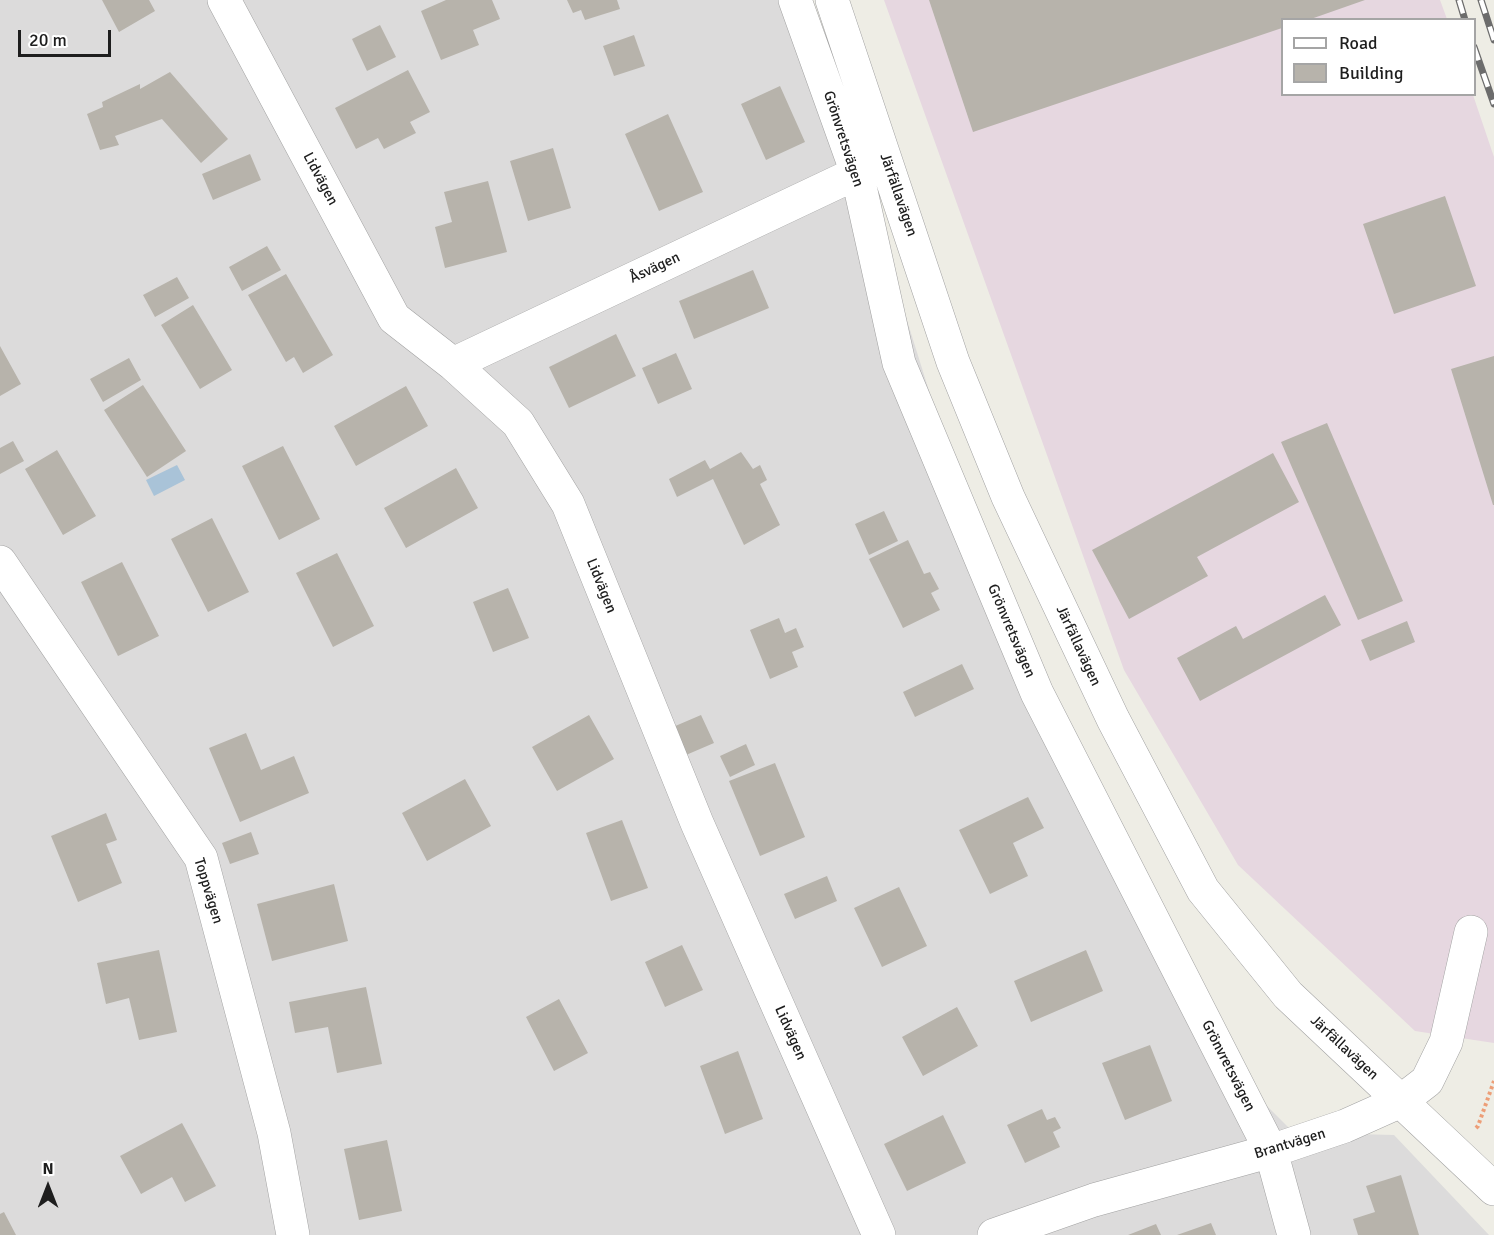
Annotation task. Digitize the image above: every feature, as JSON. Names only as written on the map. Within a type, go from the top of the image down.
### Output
[{"type":"street","name":"Lidvägen","points":[[225,0],[394,318],[453,364],[518,423],[568,504],[697,823],[879,1235]]},
{"type":"street","name":"Grönvretsvägen","points":[[795,0],[857,173],[898,363],[1033,682],[1271,1151],[1294,1235]]},
{"type":"street","name":"Järfällavägen","points":[[832,0],[953,362],[1008,497],[1113,719],[1203,890],[1288,995],[1494,1189]]},
{"type":"street","name":"Åsvägen","points":[[453,364],[857,173]]},
{"type":"street","name":"Toppvägen","points":[[0,562],[201,858],[274,1133],[293,1235]]},
{"type":"street","name":"Brantvägen","points":[[994,1235],[1094,1200],[1271,1151],[1346,1126],[1401,1101],[1427,1081],[1446,1042],[1471,932]]},
{"type":"path","points":[[1470,1118],[1478,1126],[1494,1081]]},
{"type":"shaded area","points":[[0,0],[800,0],[876,221],[935,410],[1059,714],[1254,1093],[1313,1152],[1354,1134],[1394,1135],[1489,1235],[0,1235]]},
{"type":"shaded area","points":[[884,0],[1440,0],[1447,18],[1281,18],[1281,96],[1473,96],[1494,157],[1494,1043],[1415,1031],[1238,865],[1124,670]]},
{"type":"water","points":[[177,465],[185,480],[154,496],[146,480]]},
{"type":"building","points":[[102,0],[149,0],[155,11],[119,32]]},
{"type":"building","points":[[446,0],[492,0],[500,19],[473,30],[479,45],[441,60],[421,11]]},
{"type":"building","points":[[567,0],[617,0],[620,9],[585,20],[581,10],[573,13]]},
{"type":"building","points":[[929,0],[1365,0],[1314,18],[1281,18],[1281,28],[973,132]]},
{"type":"building","points":[[380,25],[396,57],[367,71],[352,39]]},
{"type":"building","points":[[634,35],[645,66],[614,76],[603,46]]},
{"type":"building","points":[[408,70],[430,112],[410,122],[416,133],[384,149],[378,138],[356,149],[335,108]]},
{"type":"building","points":[[170,72],[228,139],[201,163],[162,119],[115,136],[119,145],[100,150],[87,114],[103,107],[102,102],[140,84],[140,89]]},
{"type":"building","points":[[780,86],[805,142],[766,160],[741,104]]},
{"type":"building","points":[[668,114],[703,192],[659,211],[625,134]]},
{"type":"building","points":[[553,148],[571,208],[528,221],[510,161]]},
{"type":"building","points":[[250,154],[261,180],[213,200],[202,174]]},
{"type":"building","points":[[488,181],[507,252],[445,268],[435,227],[452,222],[444,192]]},
{"type":"building","points":[[1445,196],[1476,286],[1394,314],[1363,224]]},
{"type":"building","points":[[267,246],[281,270],[242,291],[229,267]]},
{"type":"building","points":[[753,270],[769,308],[694,339],[679,301]]},
{"type":"building","points":[[286,274],[333,355],[303,373],[294,357],[286,362],[248,295]]},
{"type":"building","points":[[177,277],[189,298],[155,317],[143,295]]},
{"type":"building","points":[[193,305],[232,370],[200,389],[161,325]]},
{"type":"building","points":[[616,334],[636,376],[569,408],[549,367]]},
{"type":"building","points":[[0,346],[21,384],[0,396]]},
{"type":"building","points":[[676,353],[692,389],[658,404],[642,368]]},
{"type":"building","points":[[1494,356],[1494,505],[1493,505],[1451,369]]},
{"type":"building","points":[[129,358],[141,380],[103,402],[90,379]]},
{"type":"building","points":[[143,385],[186,451],[147,477],[104,410]]},
{"type":"building","points":[[406,386],[428,426],[356,466],[334,426]]},
{"type":"building","points":[[1327,423],[1403,601],[1358,620],[1281,442]]},
{"type":"building","points":[[13,441],[24,461],[0,474],[0,448]]},
{"type":"building","points":[[283,446],[320,519],[279,540],[242,466]]},
{"type":"building","points":[[57,450],[96,516],[63,535],[25,469]]},
{"type":"building","points":[[741,452],[753,469],[760,465],[767,480],[760,484],[780,525],[744,545],[713,479],[677,497],[669,479],[705,460],[710,469]]},
{"type":"building","points":[[1273,453],[1299,502],[1197,557],[1208,576],[1129,619],[1092,550]]},
{"type":"building","points":[[456,468],[478,508],[406,548],[384,508]]},
{"type":"building","points":[[884,511],[898,541],[869,555],[855,524]]},
{"type":"building","points":[[212,518],[249,592],[208,612],[171,539]]},
{"type":"building","points":[[908,540],[924,574],[930,572],[939,589],[931,593],[940,610],[903,628],[869,559]]},
{"type":"building","points":[[337,553],[374,626],[333,647],[296,573]]},
{"type":"building","points":[[122,562],[159,636],[118,656],[81,582]]},
{"type":"building","points":[[508,588],[529,638],[493,652],[473,602]]},
{"type":"building","points":[[1325,595],[1341,625],[1200,701],[1177,658],[1236,626],[1243,639]]},
{"type":"building","points":[[779,618],[785,633],[796,628],[804,647],[792,652],[798,667],[770,679],[750,630]]},
{"type":"building","points":[[1407,621],[1415,642],[1370,661],[1361,640]]},
{"type":"building","points":[[962,664],[974,689],[915,717],[903,692]]},
{"type":"building","points":[[589,715],[614,759],[557,791],[532,747]]},
{"type":"building","points":[[701,715],[714,743],[686,755],[673,727]]},
{"type":"building","points":[[246,733],[261,770],[294,756],[309,793],[240,822],[209,748]]},
{"type":"building","points":[[746,744],[755,765],[730,777],[720,756]]},
{"type":"building","points":[[775,763],[805,837],[760,856],[729,781]]},
{"type":"building","points":[[465,779],[491,826],[427,861],[402,813]]},
{"type":"building","points":[[1028,797],[1044,828],[1013,843],[1028,876],[990,894],[959,830]]},
{"type":"building","points":[[106,813],[117,840],[106,844],[122,883],[78,902],[51,836]]},
{"type":"building","points":[[622,820],[648,888],[611,901],[586,833]]},
{"type":"building","points":[[251,832],[259,854],[230,864],[222,843]]},
{"type":"building","points":[[827,876],[837,901],[795,919],[784,894]]},
{"type":"building","points":[[334,884],[348,941],[272,961],[257,904]]},
{"type":"building","points":[[899,887],[927,946],[882,967],[854,908]]},
{"type":"building","points":[[682,945],[703,990],[665,1007],[645,962]]},
{"type":"building","points":[[159,950],[177,1032],[139,1040],[129,998],[106,1004],[97,963]]},
{"type":"building","points":[[1086,950],[1103,991],[1031,1022],[1014,981]]},
{"type":"building","points":[[366,987],[382,1064],[337,1073],[328,1027],[295,1033],[289,1002]]},
{"type":"building","points":[[559,999],[588,1053],[554,1071],[526,1017]]},
{"type":"building","points":[[957,1007],[978,1046],[923,1076],[902,1037]]},
{"type":"building","points":[[1150,1045],[1172,1101],[1125,1120],[1102,1063]]},
{"type":"building","points":[[738,1051],[763,1119],[725,1134],[700,1066]]},
{"type":"building","points":[[1042,1109],[1047,1120],[1055,1117],[1061,1128],[1053,1132],[1060,1147],[1025,1163],[1007,1125]]},
{"type":"building","points":[[943,1115],[966,1163],[907,1191],[884,1144]]},
{"type":"building","points":[[182,1123],[216,1186],[185,1202],[172,1177],[141,1194],[120,1156]]},
{"type":"building","points":[[387,1140],[402,1211],[359,1220],[344,1149]]},
{"type":"building","points":[[1401,1175],[1419,1235],[1358,1235],[1353,1219],[1375,1212],[1366,1186]]},
{"type":"building","points":[[4,1212],[16,1235],[0,1235],[0,1214]]},
{"type":"building","points":[[1211,1223],[1216,1235],[1177,1235]]},
{"type":"building","points":[[1156,1224],[1161,1235],[1128,1235]]},
{"type":"railway","points":[[1459,0],[1464,18]]},
{"type":"railway","points":[[1481,0],[1494,40]]},
{"type":"railway","points":[[1476,53],[1494,104]]}]
